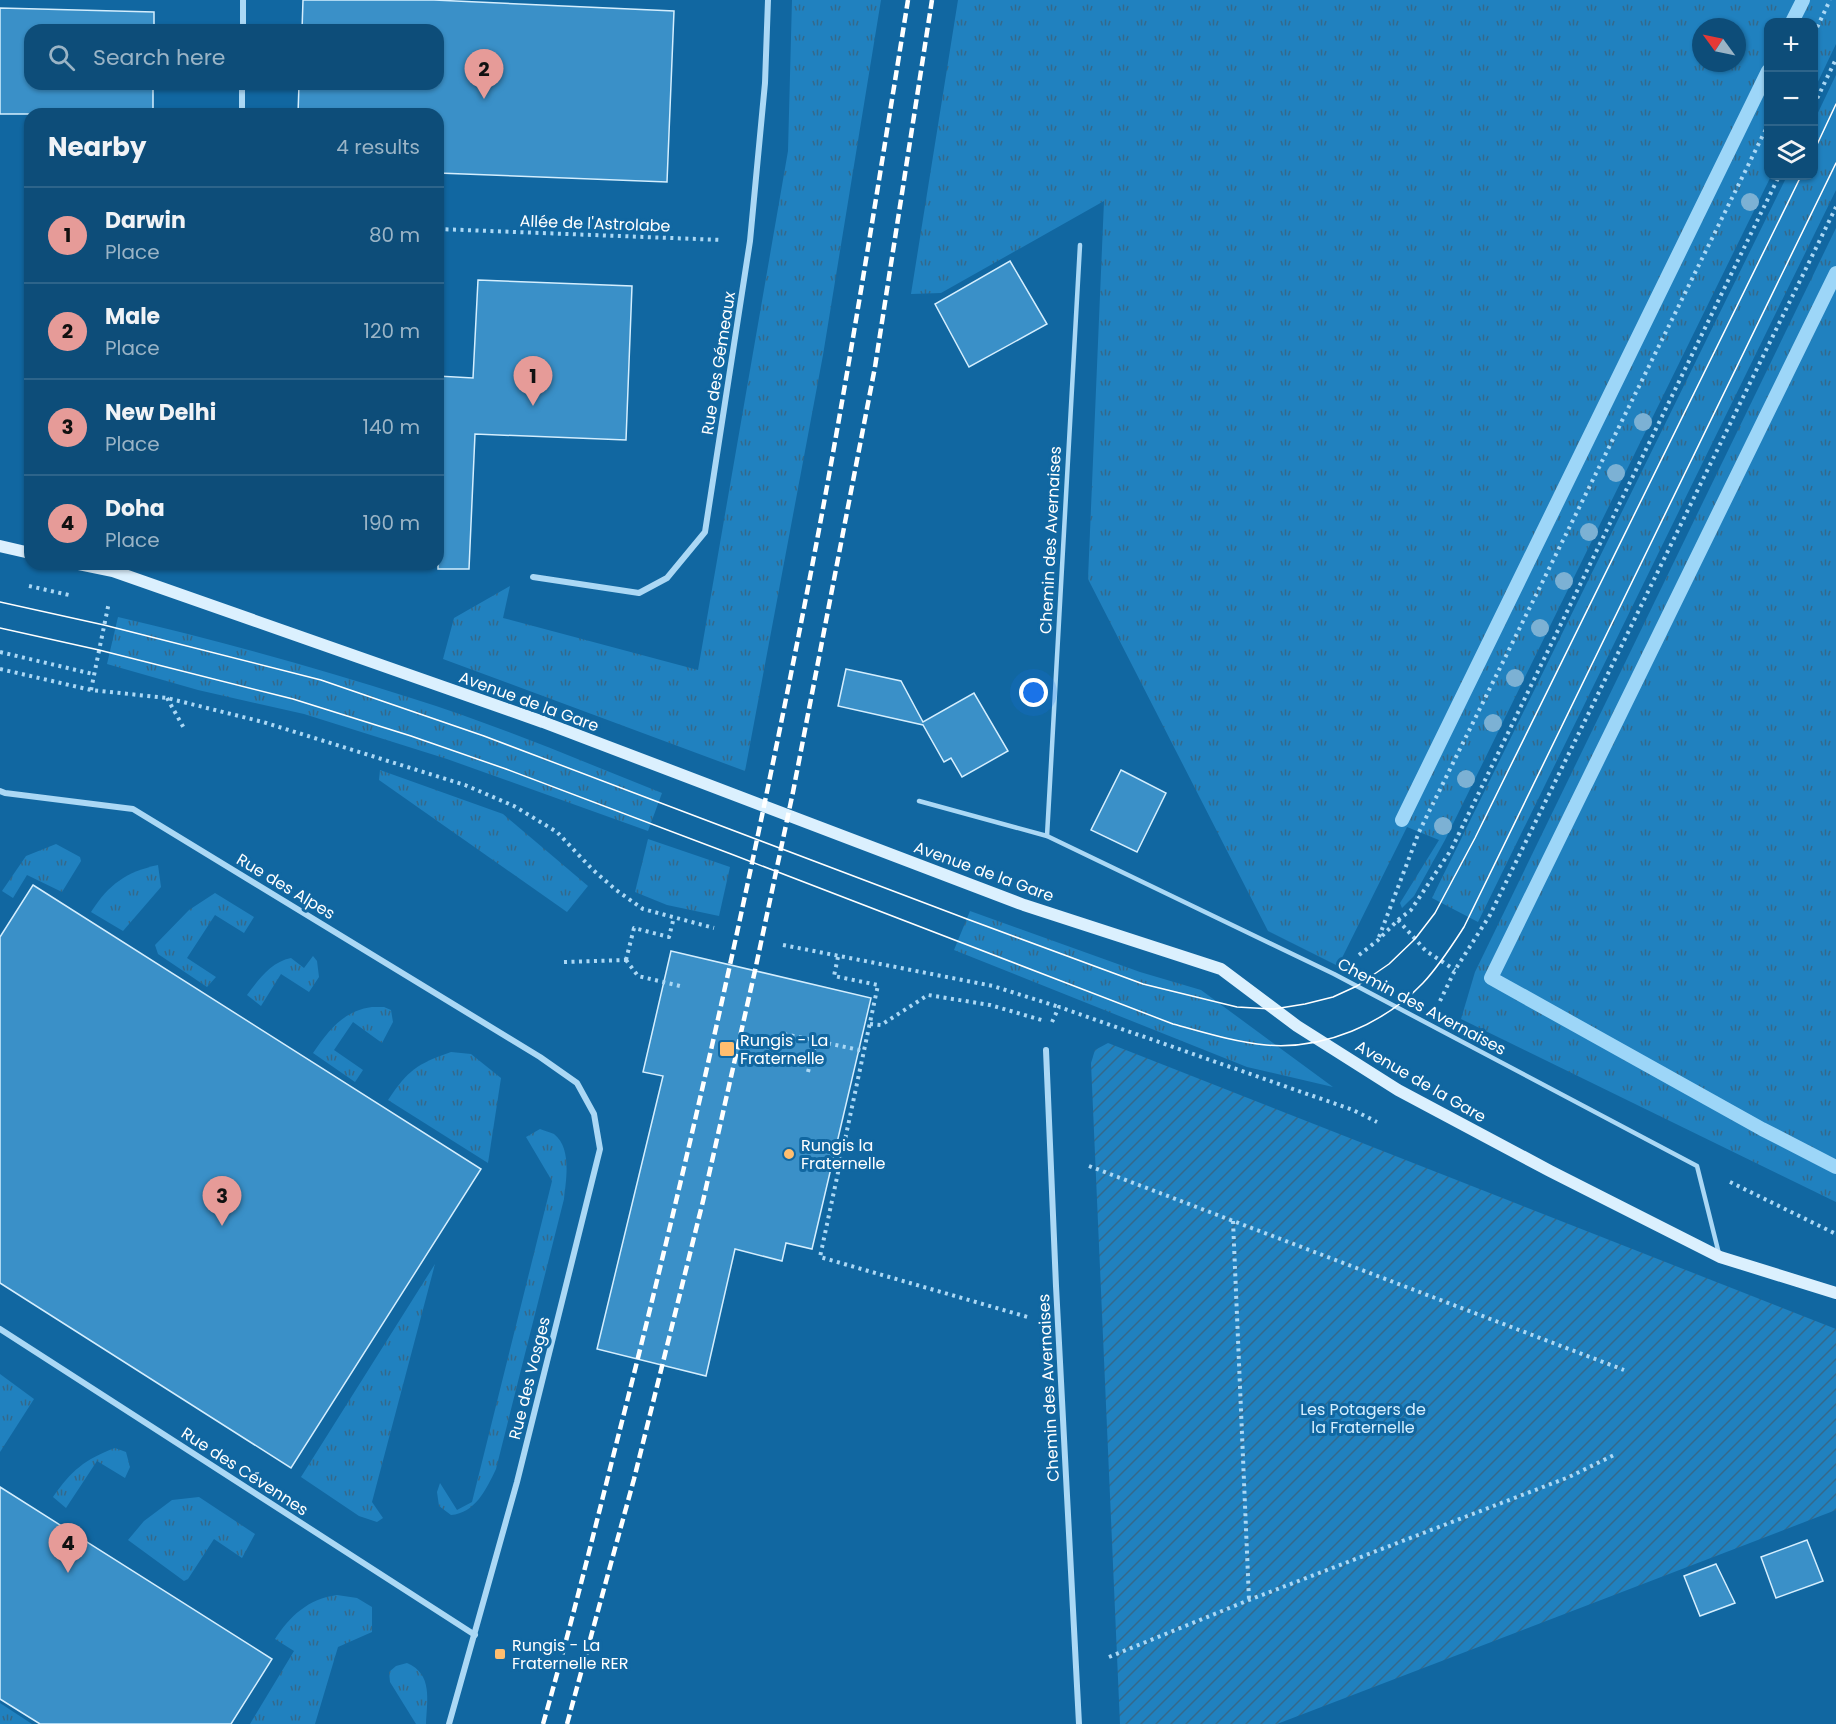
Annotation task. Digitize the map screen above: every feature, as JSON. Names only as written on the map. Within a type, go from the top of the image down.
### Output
[{"type":"main road","points":[[0,546],[24,552]]},
{"type":"main road","name":"Avenue de la Gare","points":[[108,570],[543,722],[1024,905],[1221,969],[1297,1026],[1398,1090],[1550,1171],[1720,1257],[1836,1293]]},
{"type":"street","points":[[243,0],[243,24]]},
{"type":"street","name":"Rue des Gémeaux","points":[[533,577],[639,592],[668,578],[705,532],[750,242],[765,83],[768,0]]},
{"type":"street","points":[[242,90],[242,108]]},
{"type":"street","name":"Rue des Alpes","points":[[0,790],[5,793],[133,809],[540,1057]]},
{"type":"street","name":"Chemin des Avernaises","points":[[1046,1050],[1079,1724]]},
{"type":"street","name":"Rue des Vosges","points":[[449,1724],[517,1482],[600,1149],[594,1114],[577,1083],[540,1057]]},
{"type":"street","name":"Rue des Cévennes","points":[[0,1329],[475,1635]]},
{"type":"lane","name":"Chemin des Avernaises","points":[[1047,836],[1080,245]]},
{"type":"lane","name":"Chemin des Avernaises","points":[[919,801],[1047,836],[1334,974],[1397,1006],[1428,1026],[1697,1166]]},
{"type":"lane","points":[[1697,1166],[1720,1257]]},
{"type":"path","points":[[1818,26],[1830,0]]},
{"type":"path","points":[[1818,97],[1836,59]]},
{"type":"path","points":[[1377,941],[1419,832],[1768,126]]},
{"type":"path","points":[[1334,974],[1377,941],[1411,910],[1451,850],[1777,180]]},
{"type":"path","points":[[1428,1026],[1455,970],[1490,915],[1836,207]]},
{"type":"path","name":"Allée de l'Astrolabe","points":[[444,229],[750,242]]},
{"type":"path","points":[[28,586],[74,597]]},
{"type":"path","points":[[91,690],[111,594]]},
{"type":"path","points":[[97,602],[109,605]]},
{"type":"path","points":[[0,652],[93,674]]},
{"type":"path","points":[[0,669],[91,690],[167,698],[262,722],[465,785],[514,806],[557,832],[592,869],[643,909],[714,928]]},
{"type":"path","points":[[167,698],[185,730]]},
{"type":"path","points":[[626,960],[634,928],[669,936],[674,917]]},
{"type":"path","points":[[1398,920],[1426,951],[1455,970]]},
{"type":"path","points":[[783,945],[993,986],[1353,1110],[1377,1122]]},
{"type":"path","points":[[838,957],[834,976],[878,985],[820,1257],[1058,1325]]},
{"type":"path","points":[[564,962],[626,960]]},
{"type":"path","points":[[626,960],[638,976],[684,987]]},
{"type":"path","points":[[870,1024],[881,1025],[928,995],[990,1005],[1051,1023],[1059,1007]]},
{"type":"path","points":[[784,1035],[864,1051]]},
{"type":"path","points":[[808,1072],[816,1041]]},
{"type":"path","points":[[1089,1166],[1624,1370]]},
{"type":"path","points":[[1697,1166],[1836,1234]]},
{"type":"path","points":[[1233,1221],[1249,1600]]},
{"type":"path","points":[[1109,1657],[1249,1600],[1559,1482],[1614,1455]]},
{"type":"green space","points":[[792,0],[881,0],[823,355],[745,771],[443,659],[454,618],[510,586],[503,618],[698,670],[788,151]]},
{"type":"green space","points":[[958,0],[1836,0],[1836,44],[1818,82],[1818,18],[1764,18],[1764,180],[1769,180],[1445,840],[1414,896],[1402,908],[1400,903],[1439,840],[1407,827],[1338,966],[1268,931],[1088,579],[1104,201],[941,293],[911,294]]},
{"type":"green space","points":[[1836,75],[1836,190],[1478,922],[1432,898],[1785,180],[1818,180],[1818,113]]},
{"type":"green space","points":[[1836,228],[1836,1202],[1461,1019],[1475,972]]},
{"type":"green space","points":[[118,617],[265,654],[443,708],[662,793],[648,831],[447,759],[304,714],[198,690],[107,664]]},
{"type":"green space","points":[[380,770],[503,814],[588,886],[567,912],[379,780]]},
{"type":"green space","points":[[648,839],[730,867],[719,916],[667,905],[635,892]]},
{"type":"green space","points":[[56,844],[80,857],[81,861],[62,892],[27,875],[13,898],[2,891],[26,856]]},
{"type":"green space","points":[[158,865],[161,887],[123,931],[91,912],[119,881],[137,871]]},
{"type":"green space","points":[[215,893],[254,917],[244,933],[215,915],[187,958],[216,977],[207,987],[158,954],[155,945],[189,910]]},
{"type":"green space","points":[[970,911],[1140,972],[1201,990],[1333,1087],[1247,1067],[954,950]]},
{"type":"green space","points":[[313,956],[317,961],[319,977],[309,992],[281,974],[261,1006],[247,995],[266,972],[277,963],[291,958],[304,968]]},
{"type":"green space","points":[[372,1007],[384,1007],[391,1010],[393,1022],[382,1043],[353,1022],[334,1050],[363,1070],[355,1082],[313,1053],[331,1029],[345,1017]]},
{"type":"green space","name":"Les Potagers de la Fraternelle","points":[[1108,1043],[1836,1329],[1836,1510],[1277,1724],[1120,1724],[1091,1063],[1095,1050]]},
{"type":"green space","points":[[451,1052],[471,1054],[501,1078],[488,1163],[388,1100],[414,1069]]},
{"type":"green space","points":[[540,1129],[554,1134],[563,1147],[566,1156],[564,1199],[496,1469],[479,1499],[467,1510],[451,1515],[439,1506],[437,1492],[440,1483],[457,1510],[472,1502],[552,1181],[526,1137]]},
{"type":"green space","points":[[435,1264],[372,1502],[383,1518],[377,1522],[359,1516],[301,1477]]},
{"type":"green space","points":[[0,1374],[34,1399],[0,1452]]},
{"type":"green space","points":[[115,1448],[126,1452],[130,1467],[125,1478],[97,1461],[66,1508],[53,1497],[80,1467]]},
{"type":"green space","points":[[199,1497],[255,1534],[242,1558],[214,1539],[188,1579],[184,1581],[128,1540],[144,1521],[172,1500]]},
{"type":"green space","points":[[337,1595],[357,1598],[372,1607],[372,1632],[338,1647],[315,1724],[250,1724],[294,1651],[275,1639],[301,1610],[317,1600]]},
{"type":"green space","points":[[407,1663],[421,1674],[425,1681],[427,1689],[426,1724],[416,1724],[390,1682],[389,1672],[396,1666]]},
{"type":"green space","points":[[0,1703],[32,1724],[0,1724]]},
{"type":"building","points":[[303,0],[434,0],[674,11],[667,182],[444,173],[444,108],[298,108],[299,90],[444,90],[444,24],[302,24]]},
{"type":"building","points":[[0,8],[154,12],[154,24],[24,24],[24,90],[153,90],[153,108],[24,108],[24,114],[0,114]]},
{"type":"building","points":[[1010,261],[1047,324],[969,367],[935,304]]},
{"type":"building","points":[[478,280],[632,286],[626,440],[475,434],[469,569],[444,569],[444,376],[473,378]]},
{"type":"building","points":[[846,669],[901,681],[923,722],[974,693],[1008,751],[962,777],[951,758],[944,762],[923,725],[838,706]]},
{"type":"building","points":[[1121,770],[1166,793],[1137,852],[1091,830]]},
{"type":"building","points":[[33,885],[481,1169],[291,1468],[0,1283],[0,937]]},
{"type":"building","points":[[671,951],[871,998],[812,1249],[786,1243],[782,1261],[735,1249],[706,1376],[597,1349],[663,1076],[643,1072]]},
{"type":"building","points":[[0,1487],[272,1659],[231,1724],[40,1724],[0,1699]]},
{"type":"building","points":[[1807,1540],[1823,1581],[1776,1598],[1761,1557]]},
{"type":"building","points":[[1716,1564],[1735,1603],[1700,1616],[1684,1576]]},
{"type":"waterway","points":[[1794,18],[1803,0]]},
{"type":"waterway","points":[[1402,820],[1768,72]]},
{"type":"waterway","points":[[1836,273],[1491,978],[1762,1129],[1836,1167]]},
{"type":"tram line","points":[[1818,142],[1836,104]]},
{"type":"tram line","points":[[0,628],[99,650],[293,699],[411,736],[506,769],[731,854],[1173,1024],[1254,1044],[1288,1045],[1331,1038],[1371,1022],[1407,998],[1434,970],[1464,927],[1836,163]]},
{"type":"tram line","points":[[0,602],[104,625],[321,680],[484,736],[1143,984],[1237,1007],[1274,1009],[1305,1004],[1333,997],[1357,986],[1389,964],[1415,939],[1435,913],[1475,838],[1799,180]]},
{"type":"railway","points":[[543,1724],[644,1334],[744,902],[824,505],[908,0]]},
{"type":"railway","points":[[567,1724],[634,1479],[703,1201],[793,792],[875,367],[932,0]]},
{"type":"place","name":"Male","points":[[484,99]]},
{"type":"place","name":"Darwin","points":[[533,406]]},
{"type":"place","name":"Rungis - La Fraternelle","points":[[727,1049]]},
{"type":"place","name":"Rungis la Fraternelle","points":[[789,1154]]},
{"type":"place","name":"New Delhi","points":[[222,1226]]},
{"type":"place","name":"Doha","points":[[68,1573]]},
{"type":"place","name":"Rungis - La Fraternelle RER","points":[[500,1654]]}]
